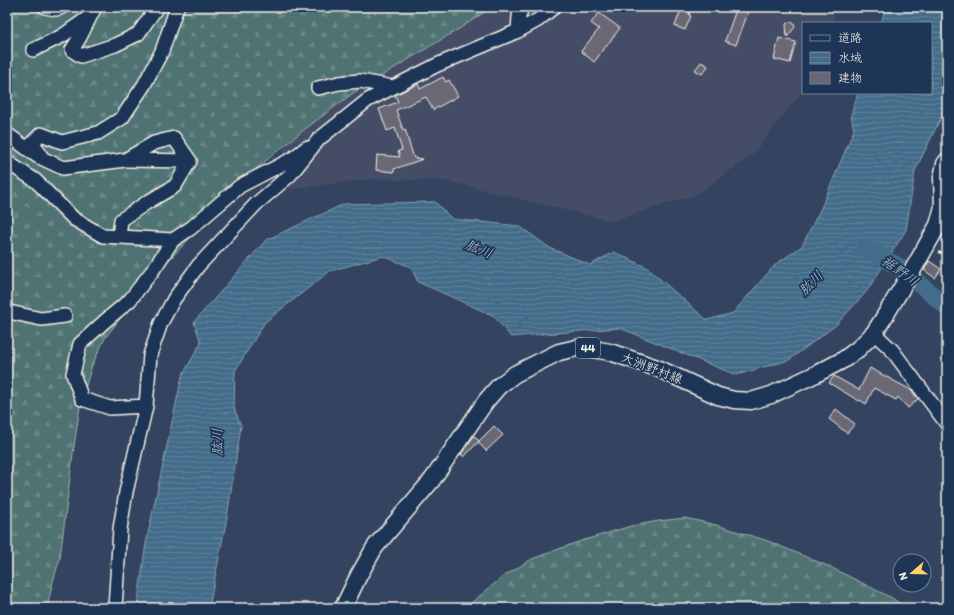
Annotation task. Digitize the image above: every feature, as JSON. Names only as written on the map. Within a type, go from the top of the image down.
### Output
[{"type":"main road","name":"大洲野村線","points":[[343,608],[375,547],[432,480],[486,401],[499,386],[515,374],[559,352],[581,347],[610,352],[650,366],[718,396],[734,400],[751,401],[771,395],[843,360],[858,349],[874,333],[904,285],[938,225],[943,207],[942,178],[947,161]]},
{"type":"street","points":[[45,7],[56,9],[62,7]]},
{"type":"street","points":[[93,11],[72,50],[81,56],[115,45],[138,34],[157,7]]},
{"type":"street","points":[[43,159],[33,142],[41,134],[62,142],[98,133],[122,118],[144,85],[162,51],[177,7]]},
{"type":"street","points":[[518,31],[519,16],[522,7]]},
{"type":"street","points":[[146,406],[110,408],[82,398],[73,374],[80,344],[130,300],[153,270],[173,240],[191,228],[240,186],[292,159],[368,100],[437,64],[518,31],[538,20],[554,7]]},
{"type":"street","points":[[34,50],[62,36],[93,11]]},
{"type":"street","points":[[318,88],[339,83],[360,81],[393,87]]},
{"type":"street","points":[[8,134],[37,156],[63,168],[125,160],[190,161]]},
{"type":"street","points":[[125,160],[154,143],[174,138],[190,161]]},
{"type":"street","points":[[115,608],[120,529],[126,492],[146,406],[150,355],[161,323],[174,299],[198,266],[256,204],[290,175],[319,139]]},
{"type":"street","points":[[119,237],[121,220],[175,186],[190,161]]},
{"type":"street","points":[[7,162],[36,181],[74,219],[103,236],[173,240]]},
{"type":"street","points":[[7,312],[41,319],[65,316]]},
{"type":"street","points":[[874,333],[892,350],[947,424]]},
{"type":"shaded area","points":[[467,7],[834,7],[833,22],[802,22],[802,91],[752,155],[695,195],[611,221],[447,181],[373,179],[289,189],[284,152],[282,83]]},
{"type":"green space","points":[[7,7],[492,7],[462,27],[353,93],[258,167],[167,262],[105,338],[92,365],[80,406],[60,558],[47,608],[7,608]]},
{"type":"green space","points":[[685,518],[716,525],[768,541],[830,567],[892,598],[906,608],[465,608],[504,576],[532,559],[578,542],[631,526]]},
{"type":"water","name":"肱川","points":[[888,7],[947,7],[947,105],[915,171],[906,230],[867,291],[836,325],[789,360],[736,375],[620,328],[511,337],[494,316],[418,282],[411,267],[383,256],[330,271],[265,322],[235,371],[234,408],[241,426],[227,517],[209,608],[137,608],[146,543],[182,376],[201,343],[194,322],[266,240],[344,204],[435,202],[452,219],[519,226],[550,248],[590,265],[614,252],[646,267],[707,320],[733,313],[775,265],[802,246],[822,206],[854,130],[851,115],[858,94],[932,94],[932,22],[881,22],[885,10]]},
{"type":"building","points":[[682,7],[692,7],[689,15],[691,16],[685,30],[675,26]]},
{"type":"building","points":[[737,7],[750,7],[736,45],[725,41]]},
{"type":"building","points":[[599,13],[620,28],[594,62],[581,51],[599,29],[591,23]]},
{"type":"building","points":[[792,22],[795,27],[787,37],[786,25],[787,23]]},
{"type":"building","points":[[779,38],[796,42],[790,63],[774,59]]},
{"type":"building","points":[[701,62],[708,66],[702,74],[695,70]]},
{"type":"building","points":[[443,77],[446,82],[449,80],[458,96],[433,110],[426,97],[396,110],[403,130],[405,129],[414,158],[423,159],[394,169],[394,172],[376,170],[377,155],[400,157],[398,151],[402,150],[395,128],[387,131],[379,109],[398,102],[395,95],[418,84],[420,89]]},
{"type":"building","points":[[929,261],[941,269],[935,278],[924,270]]},
{"type":"building","points":[[870,368],[911,390],[918,399],[908,408],[898,397],[896,400],[874,388],[866,404],[829,383],[834,376],[859,390]]},
{"type":"building","points":[[836,409],[855,424],[847,433],[829,419]]},
{"type":"building","points":[[494,426],[503,435],[486,451],[478,442]]},
{"type":"building","points":[[474,436],[479,441],[464,457],[461,454]]},
{"type":"waterway","name":"裾野川","points":[[865,248],[901,268],[947,307]]}]
